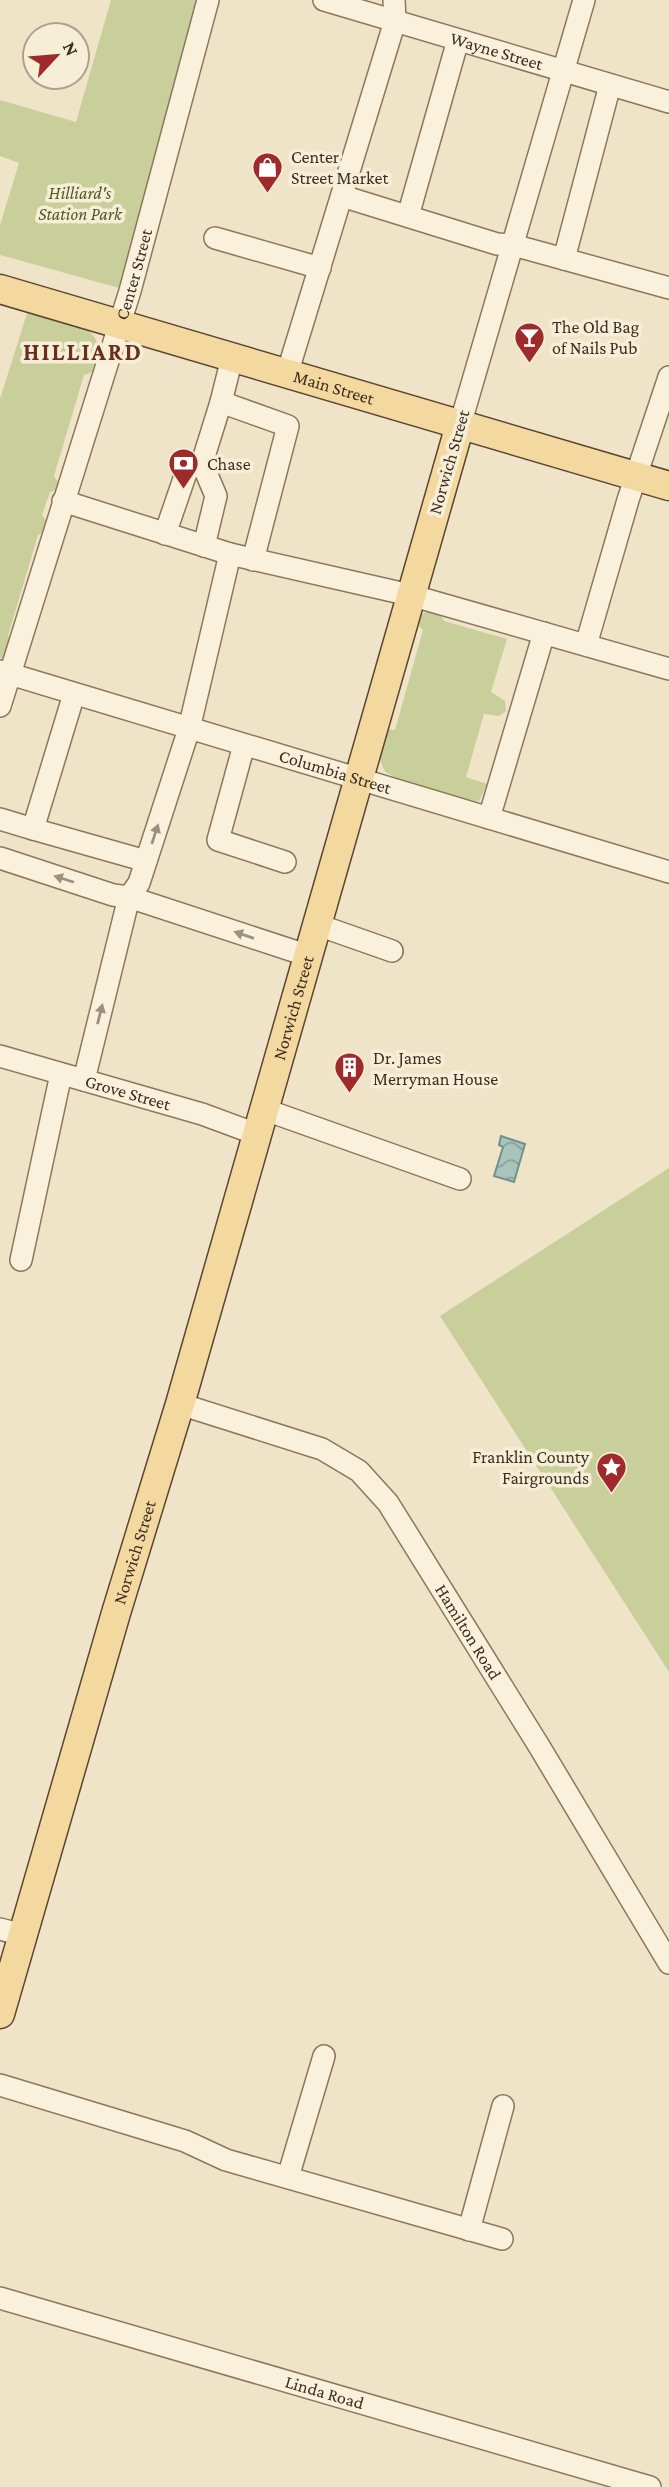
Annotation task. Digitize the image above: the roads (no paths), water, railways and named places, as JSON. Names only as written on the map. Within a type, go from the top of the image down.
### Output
[{"type":"main road","name":"Main Street","points":[[0,289],[669,486]]},
{"type":"main road","name":"Norwich Street","points":[[0,2014],[11,1932],[116,1613],[180,1404],[460,425]]},
{"type":"street","name":"Center Street","points":[[0,706],[5,672],[119,325],[208,0]]},
{"type":"street","name":"Wayne Street","points":[[324,0],[394,11],[458,40],[669,102]]},
{"type":"street","name":"Norwich Street","points":[[460,425],[584,0]]},
{"type":"street","points":[[287,374],[342,196],[394,11]]},
{"type":"street","points":[[408,216],[458,40]]},
{"type":"street","points":[[564,259],[610,85]]},
{"type":"street","points":[[342,196],[497,244],[513,245],[669,288]]},
{"type":"street","points":[[215,238],[320,268]]},
{"type":"street","points":[[204,546],[216,496],[202,463],[232,358]]},
{"type":"street","points":[[586,645],[636,476],[669,377]]},
{"type":"street","points":[[221,402],[288,426],[253,559]]},
{"type":"street","points":[[165,534],[187,470],[202,463]]},
{"type":"street","points":[[63,501],[230,554],[410,595],[669,669]]},
{"type":"street","points":[[84,1080],[130,897],[139,883],[189,729],[230,554]]},
{"type":"street","points":[[489,818],[544,634]]},
{"type":"street","name":"Columbia Street","points":[[5,672],[669,872]]},
{"type":"street","points":[[33,829],[74,694]]},
{"type":"street","points":[[244,745],[218,840],[285,862]]},
{"type":"street","points":[[0,819],[146,861]]},
{"type":"street","points":[[0,858],[113,895],[130,897],[309,956]]},
{"type":"street","points":[[318,925],[392,951]]},
{"type":"street","name":"Grove Street","points":[[0,1056],[202,1114],[260,1121],[460,1180]]},
{"type":"street","points":[[21,1260],[61,1074]]},
{"type":"street","name":"Hamilton Road","points":[[180,1404],[322,1449],[359,1471],[388,1503],[669,1963]]},
{"type":"street","points":[[288,2177],[324,2056]]},
{"type":"street","points":[[0,2085],[185,2141],[226,2160],[502,2239]]},
{"type":"street","points":[[469,2230],[503,2106]]},
{"type":"street","name":"Linda Road","points":[[0,2298],[650,2487]]},
{"type":"water","points":[[501,1136],[525,1144],[514,1182],[494,1176],[503,1147],[499,1145]]},
{"type":"place","name":"Center Street Market","points":[[268,194]]},
{"type":"place","name":"The Old Bag of Nails Pub","points":[[529,364]]},
{"type":"place","name":"Chase","points":[[184,491]]},
{"type":"place","name":"Dr. James Merryman House","points":[[350,1095]]},
{"type":"place","name":"Franklin County Fairgrounds","points":[[612,1494]]},
{"type":"district","name":"HILLIARD","points":[[83,351]]},
{"type":"park label","name":"Hilliard's Station Park","points":[[80,203]]}]
